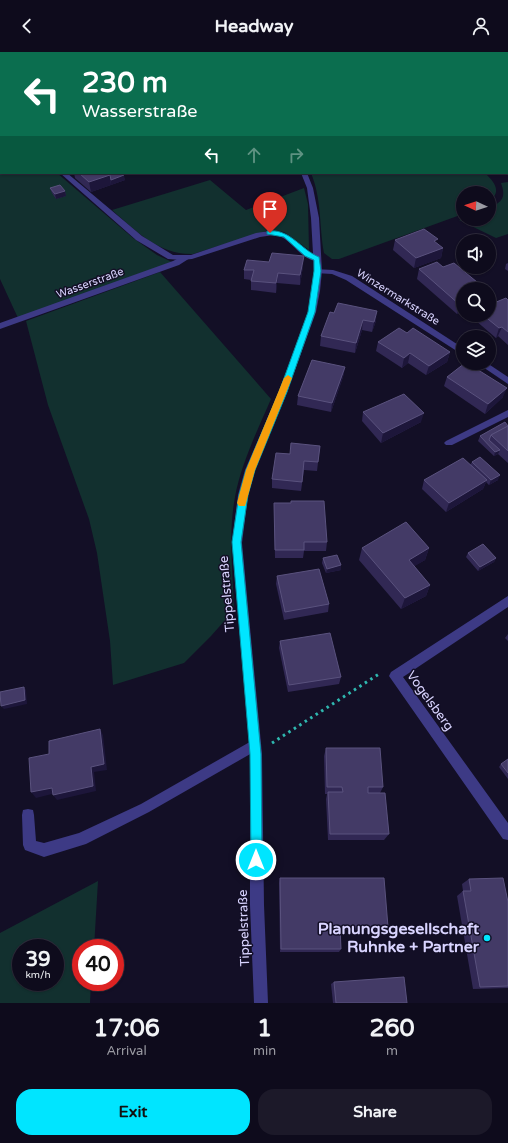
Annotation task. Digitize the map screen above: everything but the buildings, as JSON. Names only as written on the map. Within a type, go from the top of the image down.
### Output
[{"type":"street","name":"Wasserstraße","points":[[64,174],[139,238],[171,256],[186,258]]},
{"type":"street","name":"Tippelstraße","points":[[261,1003],[257,905],[255,750],[237,542],[239,517],[250,470],[283,392],[312,312],[318,271],[313,202],[304,174]]},
{"type":"street","name":"Wasserstraße","points":[[0,326],[67,303],[186,258],[259,235],[279,233],[286,236],[308,255],[317,259]]},
{"type":"street","name":"Winzermarkstraße","points":[[318,271],[333,272],[349,278],[456,347]]},
{"type":"street","points":[[492,370],[508,381]]},
{"type":"street","points":[[449,443],[508,413]]},
{"type":"street","name":"Vogelsberg","points":[[508,601],[394,676],[508,834]]},
{"type":"street","points":[[28,815],[30,845],[44,850],[81,839],[146,808],[255,750]]},
{"type":"path","points":[[255,750],[382,672],[394,676]]},
{"type":"green space","points":[[0,174],[58,174],[133,238],[157,255],[172,262],[18,318],[0,279]]},
{"type":"green space","points":[[311,174],[486,174],[495,186],[456,186],[456,217],[339,259],[332,259],[324,253],[317,193]]},
{"type":"green space","points":[[210,180],[246,210],[304,188],[308,204],[309,250],[284,232],[270,230],[193,254],[181,253],[159,246],[149,240],[112,210]]},
{"type":"green space","points":[[508,182],[508,234],[496,238],[496,234],[488,234],[471,226],[496,226],[496,204],[503,195],[501,183]]},
{"type":"green space","points":[[160,272],[271,399],[255,434],[241,472],[235,497],[231,539],[234,610],[184,663],[113,685],[110,641],[97,553],[89,519],[48,405],[26,321]]},
{"type":"green space","points":[[98,881],[95,939],[72,939],[72,991],[91,991],[90,1003],[0,1003],[0,933]]},
{"type":"slow traffic","points":[[242,503],[250,470],[288,378]]},
{"type":"place","name":"Planungsgesellschaft Ruhnke + Partner","points":[[487,938]]},
{"type":"route","points":[[256,860],[256,754],[237,542],[239,517],[250,470],[283,392],[312,312],[318,271],[317,259],[308,255],[288,237],[279,233],[270,233]]}]
